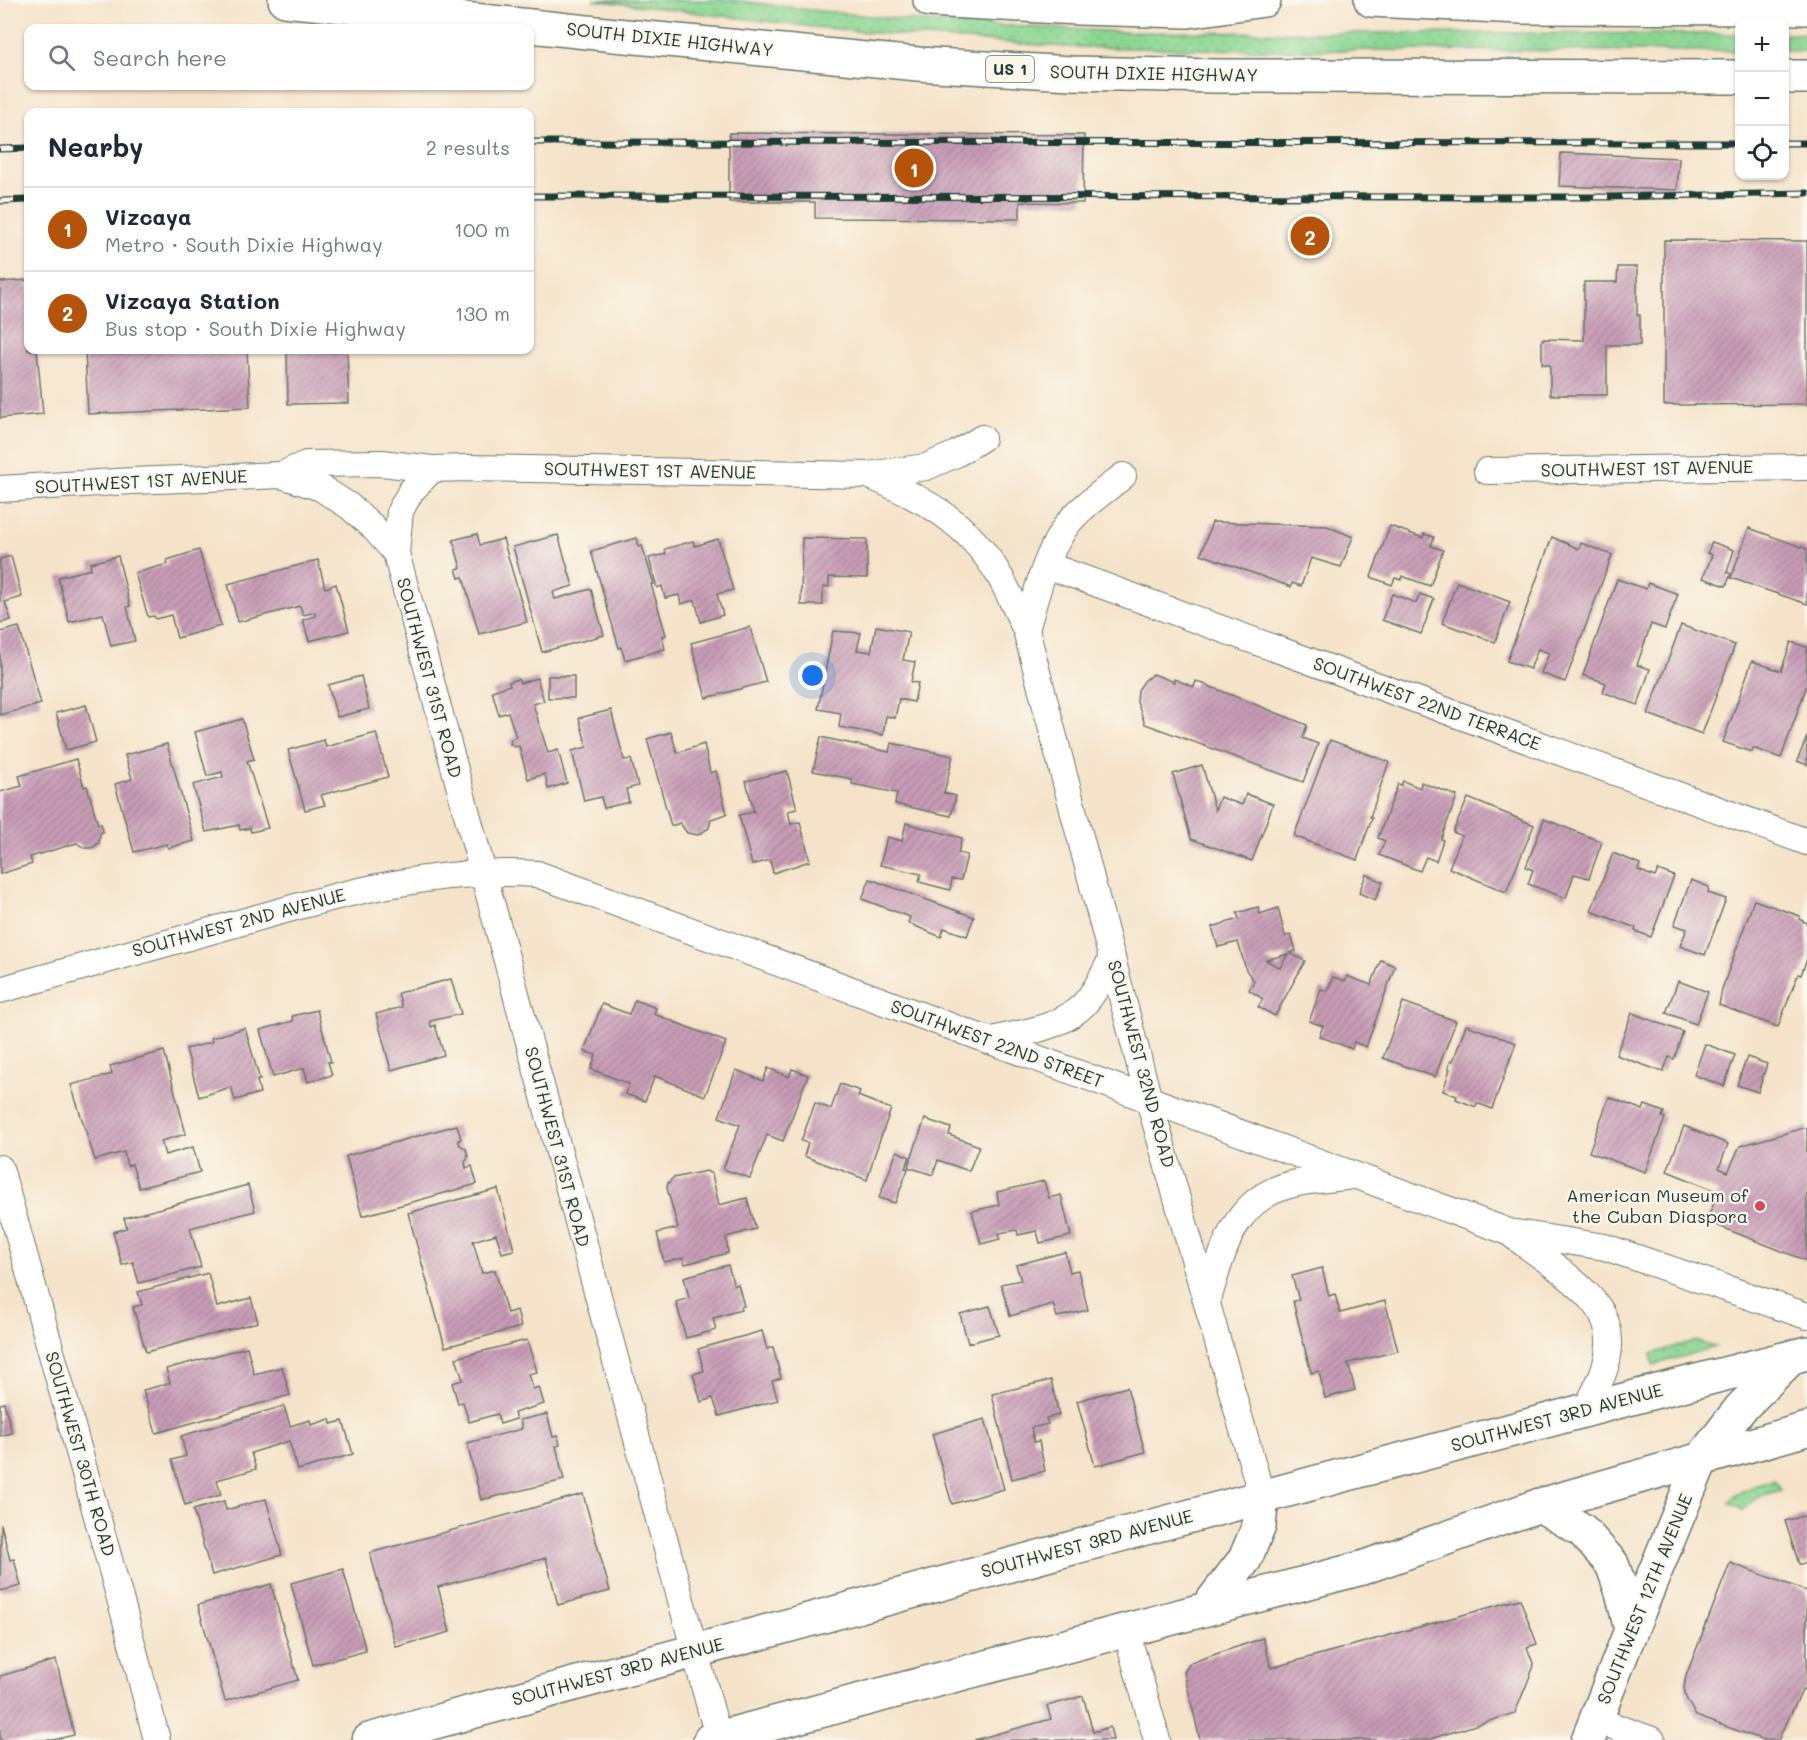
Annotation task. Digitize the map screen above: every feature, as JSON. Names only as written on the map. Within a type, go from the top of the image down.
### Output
[{"type":"main road","name":"SOUTH DIXIE HIGHWAY","points":[[285,0],[511,24]]},
{"type":"main road","points":[[930,0],[1188,11],[1264,0]]},
{"type":"main road","points":[[1371,0],[1521,7],[1807,8]]},
{"type":"main road","name":"SOUTH DIXIE HIGHWAY","points":[[534,26],[918,64],[1059,72],[1217,76],[1735,76]]},
{"type":"main road","points":[[1789,76],[1807,76]]},
{"type":"main road","name":"SOUTHWEST 3RD AVENUE","points":[[369,1740],[1262,1497],[1800,1354]]},
{"type":"main road","name":"SOUTHWEST 12TH AVENUE","points":[[1592,1730],[1702,1458],[1740,1409],[1800,1354]]},
{"type":"main road","points":[[716,1739],[1362,1568],[1540,1505],[1807,1429]]},
{"type":"main road","points":[[1207,1608],[1245,1559],[1259,1526],[1262,1497]]},
{"type":"main road","points":[[1540,1505],[1582,1530],[1612,1564],[1622,1592],[1631,1630]]},
{"type":"street","name":"SOUTHWEST 1ST AVENUE","points":[[281,475],[306,464],[382,463],[432,469],[868,476],[926,467],[956,454],[982,438]]},
{"type":"street","name":"SOUTHWEST 1ST AVENUE","points":[[1487,471],[1807,467]]},
{"type":"street","points":[[396,553],[400,511],[411,491],[432,469]]},
{"type":"street","name":"SOUTHWEST 1ST AVENUE","points":[[0,489],[281,475],[321,488],[349,506],[372,526],[396,553]]},
{"type":"street","name":"SOUTHWEST 1ST AVENUE","points":[[868,476],[912,494],[948,516],[978,545],[999,575]]},
{"type":"street","points":[[1026,630],[1046,565],[1064,528],[1091,501],[1124,476]]},
{"type":"street","name":"SOUTHWEST 31ST ROAD","points":[[396,553],[696,1650],[716,1739]]},
{"type":"street","name":"SOUTHWEST 22ND TERRACE","points":[[1046,565],[1807,842]]},
{"type":"street","name":"SOUTHWEST 32ND ROAD","points":[[999,575],[1026,630],[1149,1100],[1262,1497]]},
{"type":"street","name":"SOUTHWEST 2ND AVENUE","points":[[0,990],[350,892],[436,877],[482,873]]},
{"type":"street","name":"SOUTHWEST 22ND STREET","points":[[482,873],[537,874],[1509,1232],[1605,1247],[1807,1316]]},
{"type":"street","points":[[988,1041],[1050,1025],[1080,1008],[1094,991],[1112,958]]},
{"type":"street","name":"SOUTHWEST 30TH ROAD","points":[[0,1168],[157,1740]]},
{"type":"street","points":[[1207,1302],[1225,1247],[1237,1221],[1248,1209],[1268,1193],[1293,1184],[1357,1176]]},
{"type":"street","name":"SOUTHWEST 22ND STREET","points":[[1509,1232],[1579,1286],[1604,1317],[1609,1343],[1608,1356],[1599,1384],[1585,1411]]},
{"type":"street","points":[[1126,1630],[1157,1740]]},
{"type":"street","points":[[1592,1730],[1652,1740]]},
{"type":"green space","points":[[593,0],[731,0],[929,22],[1126,32],[1735,34],[1735,51],[1260,50],[1067,47],[814,27]]},
{"type":"green space","points":[[1789,34],[1807,34],[1807,51],[1789,51]]},
{"type":"green space","points":[[1694,1341],[1715,1347],[1653,1365],[1651,1354]]},
{"type":"green space","points":[[1774,1480],[1781,1490],[1759,1496],[1743,1510],[1729,1502],[1744,1490]]},
{"type":"building","points":[[729,133],[1084,135],[1083,203],[1020,202],[1020,219],[815,218],[815,202],[729,202]]},
{"type":"building","points":[[1561,153],[1679,158],[1677,190],[1559,186]]},
{"type":"building","points":[[1664,240],[1807,241],[1807,404],[1664,405]]},
{"type":"building","points":[[1618,267],[1637,267],[1637,315],[1640,315],[1640,345],[1607,345],[1607,395],[1550,395],[1550,365],[1542,364],[1542,339],[1584,340],[1584,282],[1617,282]]},
{"type":"building","points":[[24,280],[24,354],[37,354],[43,414],[0,418],[0,282]]},
{"type":"building","points":[[85,354],[247,354],[250,407],[88,414]]},
{"type":"building","points":[[287,354],[347,354],[349,403],[288,404]]},
{"type":"building","points":[[1212,522],[1327,526],[1353,537],[1341,567],[1311,558],[1301,586],[1292,583],[1291,587],[1201,554]]},
{"type":"building","points":[[1390,526],[1423,538],[1424,534],[1434,537],[1431,546],[1443,550],[1430,586],[1402,576],[1401,580],[1395,578],[1392,585],[1371,577]]},
{"type":"building","points":[[1749,528],[1807,549],[1807,604],[1731,578]]},
{"type":"building","points":[[477,534],[480,545],[503,539],[527,622],[479,634],[463,577],[459,578],[456,569],[461,568],[453,540]]},
{"type":"building","points":[[558,535],[573,586],[553,592],[555,599],[591,589],[604,635],[542,652],[513,547]]},
{"type":"building","points":[[1552,537],[1579,549],[1581,543],[1612,555],[1565,682],[1541,673],[1549,653],[1538,649],[1530,669],[1507,661]]},
{"type":"building","points":[[637,538],[639,547],[642,546],[654,584],[651,584],[666,635],[662,636],[665,649],[625,660],[621,647],[619,648],[591,551]]},
{"type":"building","points":[[802,538],[867,539],[867,578],[829,577],[829,587],[823,587],[823,605],[801,605]]},
{"type":"building","points":[[718,539],[733,590],[717,594],[723,615],[701,622],[695,600],[681,604],[679,595],[665,598],[662,586],[657,588],[649,558],[666,554],[665,549],[693,541],[695,546]]},
{"type":"building","points":[[1712,542],[1734,550],[1727,572],[1731,574],[1726,586],[1703,578],[1712,555],[1707,553]]},
{"type":"building","points":[[199,550],[221,626],[177,638],[171,615],[156,619],[154,616],[148,617],[135,573],[168,564],[167,560]]},
{"type":"building","points":[[11,556],[22,597],[5,602],[11,620],[0,623],[0,559]]},
{"type":"building","points":[[118,556],[130,606],[127,607],[135,641],[111,646],[103,614],[69,622],[58,577],[91,569],[90,563]]},
{"type":"building","points":[[318,560],[325,588],[336,584],[349,631],[309,641],[303,620],[315,616],[315,612],[303,615],[300,606],[238,622],[228,584]]},
{"type":"building","points":[[1617,579],[1646,589],[1648,583],[1678,594],[1665,629],[1651,624],[1637,665],[1650,669],[1638,705],[1603,692],[1606,683],[1583,675]]},
{"type":"building","points":[[1457,582],[1510,602],[1495,642],[1442,623]]},
{"type":"building","points":[[1392,594],[1416,603],[1420,594],[1434,599],[1421,634],[1382,620]]},
{"type":"building","points":[[1681,625],[1735,645],[1702,734],[1648,714]]},
{"type":"building","points":[[876,626],[909,632],[903,660],[915,662],[911,682],[918,683],[914,702],[899,699],[895,718],[886,716],[883,735],[839,727],[841,713],[818,709],[833,631],[861,633],[857,650],[871,652]]},
{"type":"building","points":[[19,627],[41,704],[0,715],[0,632]]},
{"type":"building","points":[[750,627],[766,682],[706,698],[691,643]]},
{"type":"building","points":[[1791,642],[1807,647],[1807,685],[1781,758],[1753,748],[1752,752],[1723,742],[1752,661],[1781,671]]},
{"type":"building","points":[[1153,674],[1194,687],[1196,681],[1307,725],[1303,738],[1318,744],[1303,782],[1145,724],[1137,702],[1138,690]]},
{"type":"building","points":[[361,676],[369,709],[337,717],[328,685]]},
{"type":"building","points":[[548,676],[574,676],[574,698],[548,698]]},
{"type":"building","points":[[537,678],[544,701],[533,704],[548,753],[558,750],[567,783],[548,789],[545,774],[528,779],[519,746],[514,747],[510,744],[511,739],[516,737],[508,712],[499,715],[492,691],[510,685],[509,682],[518,679],[520,683]]},
{"type":"building","points":[[86,705],[96,742],[66,750],[56,713]]},
{"type":"building","points":[[611,710],[624,760],[631,759],[638,786],[626,789],[629,802],[604,808],[601,797],[584,801],[572,751],[587,747],[579,718]]},
{"type":"building","points":[[242,719],[254,759],[247,761],[268,828],[251,832],[250,828],[240,830],[239,825],[206,832],[193,785],[223,777],[222,772],[207,776],[195,732]]},
{"type":"building","points":[[671,732],[677,753],[704,744],[710,773],[716,771],[727,814],[711,819],[709,828],[698,835],[687,833],[680,823],[671,826],[647,739]]},
{"type":"building","points":[[376,733],[388,777],[321,795],[325,805],[305,810],[288,750],[324,740],[326,747]]},
{"type":"building","points":[[821,737],[889,752],[891,743],[953,756],[944,793],[956,796],[951,816],[895,804],[897,793],[852,784],[852,779],[813,771]]},
{"type":"building","points":[[1807,737],[1807,765],[1797,761]]},
{"type":"building","points":[[1330,740],[1389,762],[1357,860],[1294,836]]},
{"type":"building","points":[[167,744],[194,841],[168,848],[166,844],[134,852],[115,784],[132,779],[125,755]]},
{"type":"building","points":[[76,759],[98,824],[101,823],[103,832],[100,833],[99,843],[92,848],[84,848],[77,843],[30,857],[32,864],[0,874],[0,792],[22,786],[19,776]]},
{"type":"building","points":[[1202,765],[1215,810],[1220,797],[1242,805],[1246,794],[1273,804],[1252,861],[1191,839],[1173,774]]},
{"type":"building","points":[[787,771],[797,809],[788,811],[791,824],[800,822],[810,861],[773,873],[770,860],[752,865],[739,815],[754,812],[746,781]]},
{"type":"building","points":[[1403,781],[1420,788],[1421,782],[1457,796],[1441,839],[1443,840],[1436,861],[1426,857],[1420,871],[1379,855],[1385,841],[1378,838],[1398,784],[1401,785]]},
{"type":"building","points":[[1468,798],[1534,825],[1506,892],[1449,868],[1462,836],[1453,832]]},
{"type":"building","points":[[1544,819],[1602,842],[1589,878],[1574,874],[1566,898],[1528,884],[1533,870],[1526,867]]},
{"type":"building","points":[[906,823],[962,838],[958,853],[967,855],[961,880],[952,879],[950,890],[919,882],[921,874],[880,865],[887,837],[902,841]]},
{"type":"building","points":[[1613,853],[1640,864],[1638,870],[1655,877],[1658,870],[1674,876],[1651,937],[1635,931],[1636,928],[1591,911]]},
{"type":"building","points":[[1366,874],[1383,882],[1375,900],[1359,893]]},
{"type":"building","points":[[870,879],[974,917],[967,936],[944,928],[941,937],[908,923],[910,917],[862,899]]},
{"type":"building","points":[[1691,880],[1709,887],[1708,893],[1726,899],[1705,955],[1680,946],[1687,929],[1674,925]]},
{"type":"building","points":[[1754,900],[1800,916],[1799,919],[1807,923],[1807,959],[1801,975],[1798,974],[1778,1027],[1719,1005],[1722,989]]},
{"type":"building","points":[[1258,907],[1260,914],[1278,908],[1285,936],[1291,935],[1296,951],[1290,953],[1305,961],[1275,1016],[1258,1007],[1263,999],[1249,990],[1254,981],[1246,970],[1238,942],[1218,947],[1212,927],[1239,919],[1237,913]],"holes":[[[1288,954],[1280,968],[1266,960]]]},
{"type":"building","points":[[1381,960],[1395,966],[1366,1047],[1354,1042],[1352,1049],[1319,1036],[1323,1026],[1309,1021],[1321,989],[1327,991],[1333,977],[1345,981],[1347,976],[1371,985]]},
{"type":"building","points":[[451,979],[461,1014],[430,1021],[431,1027],[435,1025],[444,1055],[391,1070],[376,1014],[402,1007],[398,993]]},
{"type":"building","points":[[1678,981],[1708,992],[1696,1024],[1666,1013]]},
{"type":"building","points":[[635,1000],[656,1008],[654,1014],[726,1042],[705,1096],[655,1076],[645,1101],[625,1094],[629,1084],[591,1069],[596,1055],[584,1051],[602,1004],[629,1014]]},
{"type":"building","points":[[1403,1002],[1456,1021],[1435,1077],[1383,1058]]},
{"type":"building","points":[[317,1010],[331,1062],[328,1062],[332,1075],[308,1082],[304,1068],[273,1077],[260,1030],[293,1021],[292,1016]]},
{"type":"building","points":[[1632,1013],[1683,1032],[1674,1059],[1669,1057],[1663,1072],[1616,1055]]},
{"type":"building","points":[[1466,1025],[1516,1043],[1492,1109],[1477,1103],[1476,1107],[1443,1091],[1450,1069],[1448,1068],[1451,1060],[1453,1061]]},
{"type":"building","points":[[245,1028],[260,1080],[257,1080],[260,1093],[235,1100],[231,1087],[199,1097],[186,1049],[212,1042],[211,1038]]},
{"type":"building","points":[[1705,1044],[1735,1055],[1724,1086],[1694,1075]]},
{"type":"building","points":[[164,1051],[186,1134],[161,1141],[165,1155],[193,1147],[200,1172],[139,1188],[132,1164],[127,1166],[124,1152],[95,1160],[71,1085],[112,1074],[110,1066]]},
{"type":"building","points":[[1747,1057],[1767,1064],[1758,1092],[1737,1085]]},
{"type":"building","points":[[768,1068],[789,1077],[792,1069],[808,1075],[783,1141],[767,1135],[750,1178],[723,1169],[740,1125],[719,1117],[736,1070],[763,1081]]},
{"type":"building","points":[[840,1084],[860,1091],[858,1096],[891,1109],[867,1180],[804,1156],[808,1143],[801,1141],[815,1103],[831,1109]]},
{"type":"building","points":[[1609,1097],[1643,1110],[1645,1105],[1664,1112],[1662,1117],[1665,1118],[1645,1172],[1589,1152]]},
{"type":"building","points":[[925,1119],[951,1128],[949,1135],[979,1146],[969,1171],[938,1160],[933,1175],[908,1167]]},
{"type":"building","points":[[457,1125],[461,1139],[458,1140],[460,1145],[466,1149],[468,1157],[465,1163],[466,1168],[472,1166],[477,1184],[362,1216],[346,1156]]},
{"type":"building","name":"American Museum of the Cuban Diaspora","points":[[1684,1126],[1728,1144],[1719,1168],[1728,1172],[1740,1146],[1807,1127],[1807,1261],[1706,1221],[1719,1192],[1667,1171]]},
{"type":"building","points":[[897,1151],[910,1157],[905,1168],[908,1169],[895,1203],[879,1198]]},
{"type":"building","points":[[706,1171],[712,1174],[719,1205],[747,1198],[756,1229],[726,1237],[728,1253],[685,1264],[683,1258],[664,1262],[657,1233],[678,1228],[667,1188],[668,1183],[673,1178]]},
{"type":"building","points":[[1044,1181],[1049,1198],[1061,1195],[1071,1236],[1040,1243],[1037,1231],[1018,1235],[1017,1230],[999,1233],[1000,1239],[981,1244],[972,1211],[999,1205],[997,1192]]},
{"type":"building","points":[[248,1185],[255,1211],[190,1228],[201,1267],[139,1283],[133,1262],[122,1265],[113,1232],[127,1228],[124,1218]]},
{"type":"building","points":[[498,1189],[514,1250],[502,1253],[496,1234],[473,1241],[482,1273],[495,1270],[507,1313],[517,1310],[521,1327],[445,1347],[408,1213]]},
{"type":"building","points":[[1065,1252],[1070,1272],[1078,1270],[1088,1310],[1057,1317],[1053,1304],[1010,1316],[1001,1284],[1021,1280],[1016,1265]]},
{"type":"building","points":[[728,1265],[734,1286],[738,1284],[744,1306],[740,1307],[741,1310],[713,1318],[716,1330],[686,1338],[676,1302],[689,1298],[684,1277]]},
{"type":"building","points":[[1322,1268],[1329,1296],[1335,1294],[1340,1313],[1385,1301],[1398,1351],[1348,1363],[1355,1390],[1325,1398],[1319,1371],[1311,1373],[1293,1301],[1299,1300],[1292,1276]]},
{"type":"building","points":[[208,1273],[217,1307],[251,1298],[258,1322],[146,1352],[133,1307],[142,1305],[138,1292]]},
{"type":"building","points":[[990,1306],[999,1335],[968,1343],[960,1314]]},
{"type":"building","points":[[762,1331],[767,1349],[773,1347],[781,1378],[772,1381],[778,1400],[719,1416],[713,1398],[701,1402],[693,1374],[704,1371],[698,1349]]},
{"type":"building","points":[[527,1340],[537,1372],[528,1374],[533,1389],[539,1387],[544,1404],[514,1413],[516,1419],[500,1424],[497,1414],[469,1422],[463,1402],[458,1403],[452,1383],[463,1380],[456,1358]]},
{"type":"building","points":[[247,1347],[254,1374],[282,1367],[290,1395],[156,1433],[143,1390],[170,1383],[166,1369]]},
{"type":"building","points":[[1051,1380],[1059,1415],[1046,1418],[1048,1424],[1031,1428],[1034,1442],[1039,1441],[1045,1471],[1012,1479],[992,1394]]},
{"type":"building","points":[[1127,1387],[1145,1452],[1095,1466],[1077,1401]]},
{"type":"building","points":[[4,1403],[12,1433],[0,1436],[0,1404]]},
{"type":"building","points":[[284,1406],[290,1426],[310,1420],[311,1425],[330,1419],[331,1424],[343,1421],[353,1454],[298,1470],[289,1441],[251,1453],[256,1469],[217,1480],[221,1495],[185,1505],[172,1460],[186,1456],[181,1436]]},
{"type":"building","points":[[547,1414],[553,1437],[558,1436],[560,1445],[556,1446],[564,1480],[481,1500],[467,1443],[522,1429],[520,1420]]},
{"type":"building","points":[[985,1419],[1004,1489],[952,1504],[932,1434]]},
{"type":"building","points":[[583,1494],[610,1591],[558,1605],[546,1558],[438,1587],[450,1632],[396,1647],[370,1553]]},
{"type":"building","points":[[266,1499],[282,1555],[212,1575],[193,1510],[224,1501],[226,1510]]},
{"type":"building","points":[[1807,1515],[1807,1564],[1799,1564],[1785,1521]]},
{"type":"building","points":[[1,1524],[10,1560],[14,1559],[21,1586],[0,1591]]},
{"type":"building","points":[[1730,1563],[1807,1591],[1807,1690],[1803,1689],[1778,1740],[1764,1740],[1696,1716],[1686,1698],[1684,1688],[1686,1676]]},
{"type":"building","points":[[343,1569],[366,1651],[313,1665],[291,1583]]},
{"type":"building","points":[[271,1584],[298,1680],[225,1701],[198,1605]]},
{"type":"building","points":[[1520,1599],[1537,1644],[1527,1647],[1534,1666],[1515,1713],[1430,1740],[1200,1740],[1184,1672],[1190,1663],[1263,1638],[1271,1668]]},
{"type":"building","points":[[56,1660],[74,1735],[53,1740],[0,1740],[0,1676]]},
{"type":"building","points":[[1083,1696],[1093,1732],[1110,1727],[1113,1740],[974,1740],[1051,1719],[1047,1706]]},
{"type":"railway","points":[[534,142],[1735,143]]},
{"type":"railway","points":[[1789,143],[1807,143]]},
{"type":"railway","points":[[0,149],[24,148]]},
{"type":"railway","points":[[534,196],[1606,197],[1807,193]]},
{"type":"railway","points":[[0,201],[24,200]]},
{"type":"place","name":"Vizcaya","points":[[914,168]]},
{"type":"place","name":"Vizcaya Station","points":[[1310,236]]},
{"type":"place","name":"American Museum of the Cuban Diaspora","points":[[1760,1206]]}]
